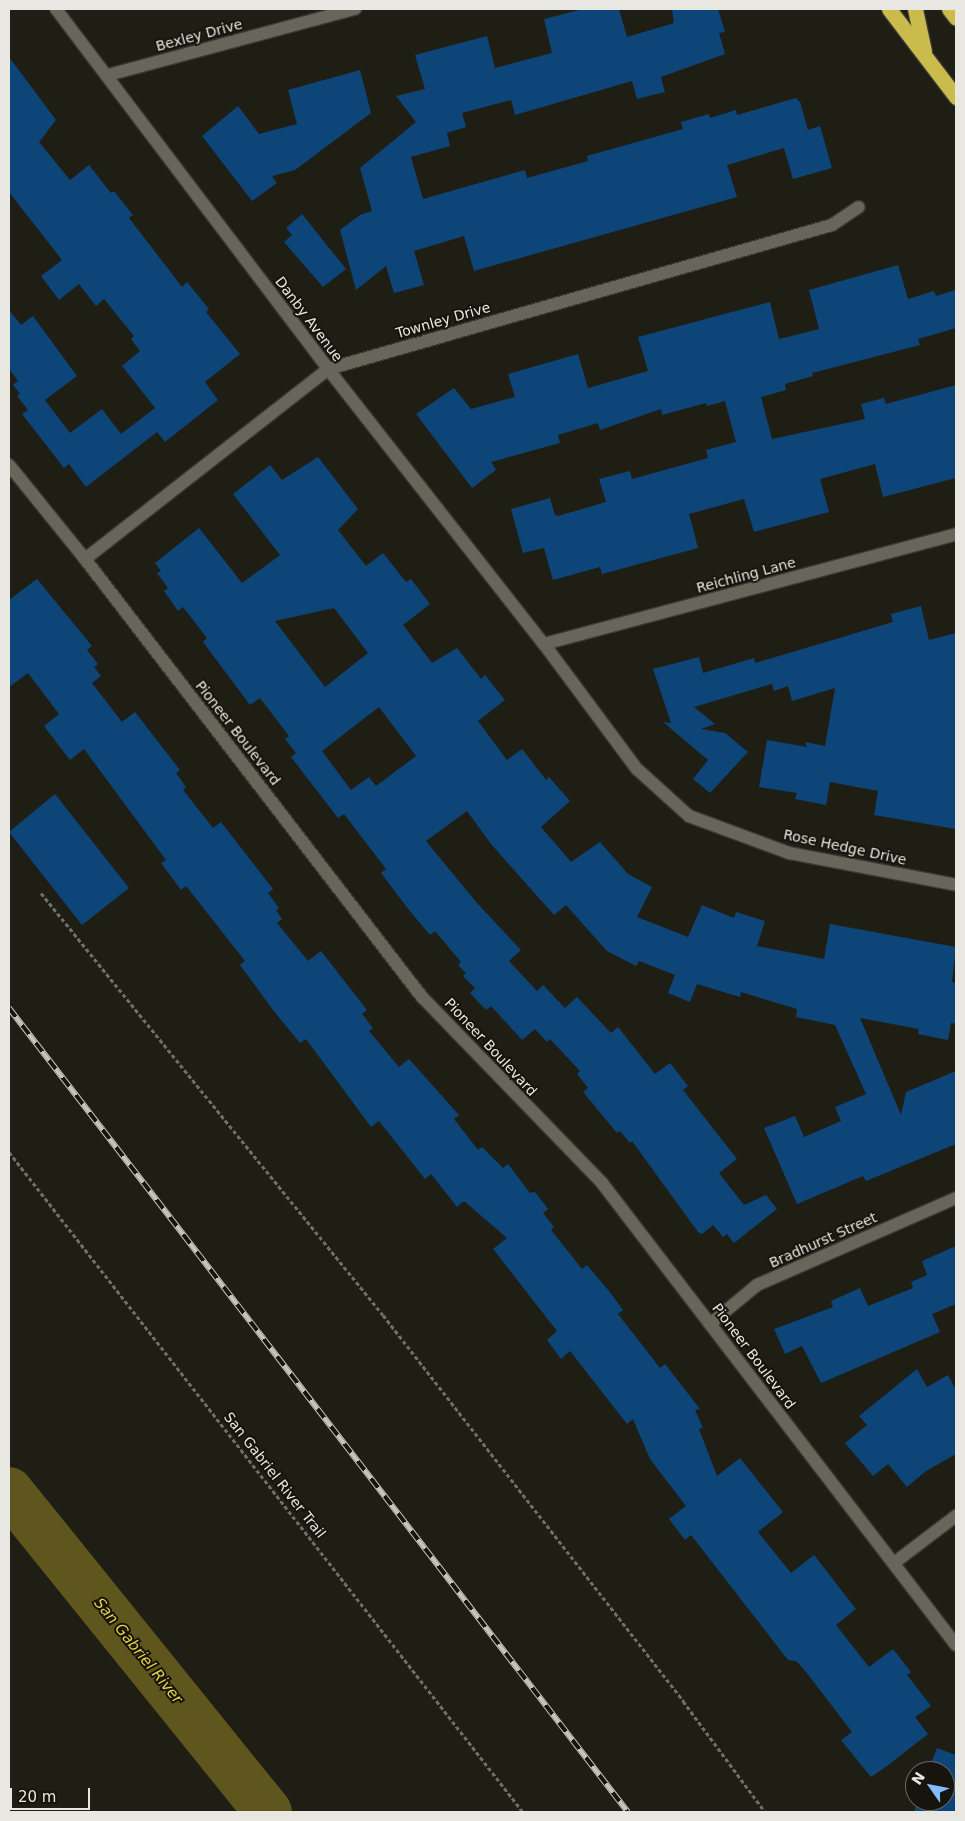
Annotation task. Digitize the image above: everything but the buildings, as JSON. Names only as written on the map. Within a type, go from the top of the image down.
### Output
[{"type":"highway","points":[[888,9],[956,97]]},
{"type":"highway","points":[[915,9],[925,55]]},
{"type":"highway","points":[[949,9],[956,18]]},
{"type":"street","name":"Danby Avenue","points":[[56,9],[108,75],[328,369],[544,644]]},
{"type":"street","name":"Bexley Drive","points":[[108,75],[355,9]]},
{"type":"street","name":"Townley Drive","points":[[85,559],[328,369],[832,225],[859,207]]},
{"type":"street","name":"Pioneer Boulevard","points":[[9,465],[85,559],[422,997],[602,1183],[956,1645]]},
{"type":"street","name":"Reichling Lane","points":[[544,644],[956,534]]},
{"type":"street","name":"Rose Hedge Drive","points":[[544,644],[637,769],[689,816],[789,854],[956,885]]},
{"type":"street","name":"Bradhurst Street","points":[[710,1324],[757,1284],[956,1198]]},
{"type":"street","points":[[894,1563],[956,1516]]},
{"type":"path","points":[[41,893],[383,1315],[683,1701],[765,1812]]},
{"type":"path","name":"San Gabriel River Trail","points":[[9,1152],[523,1812]]},
{"type":"waterway","name":"San Gabriel River","points":[[9,1491],[268,1812]]},
{"type":"railway","points":[[9,1008],[628,1812]]}]
